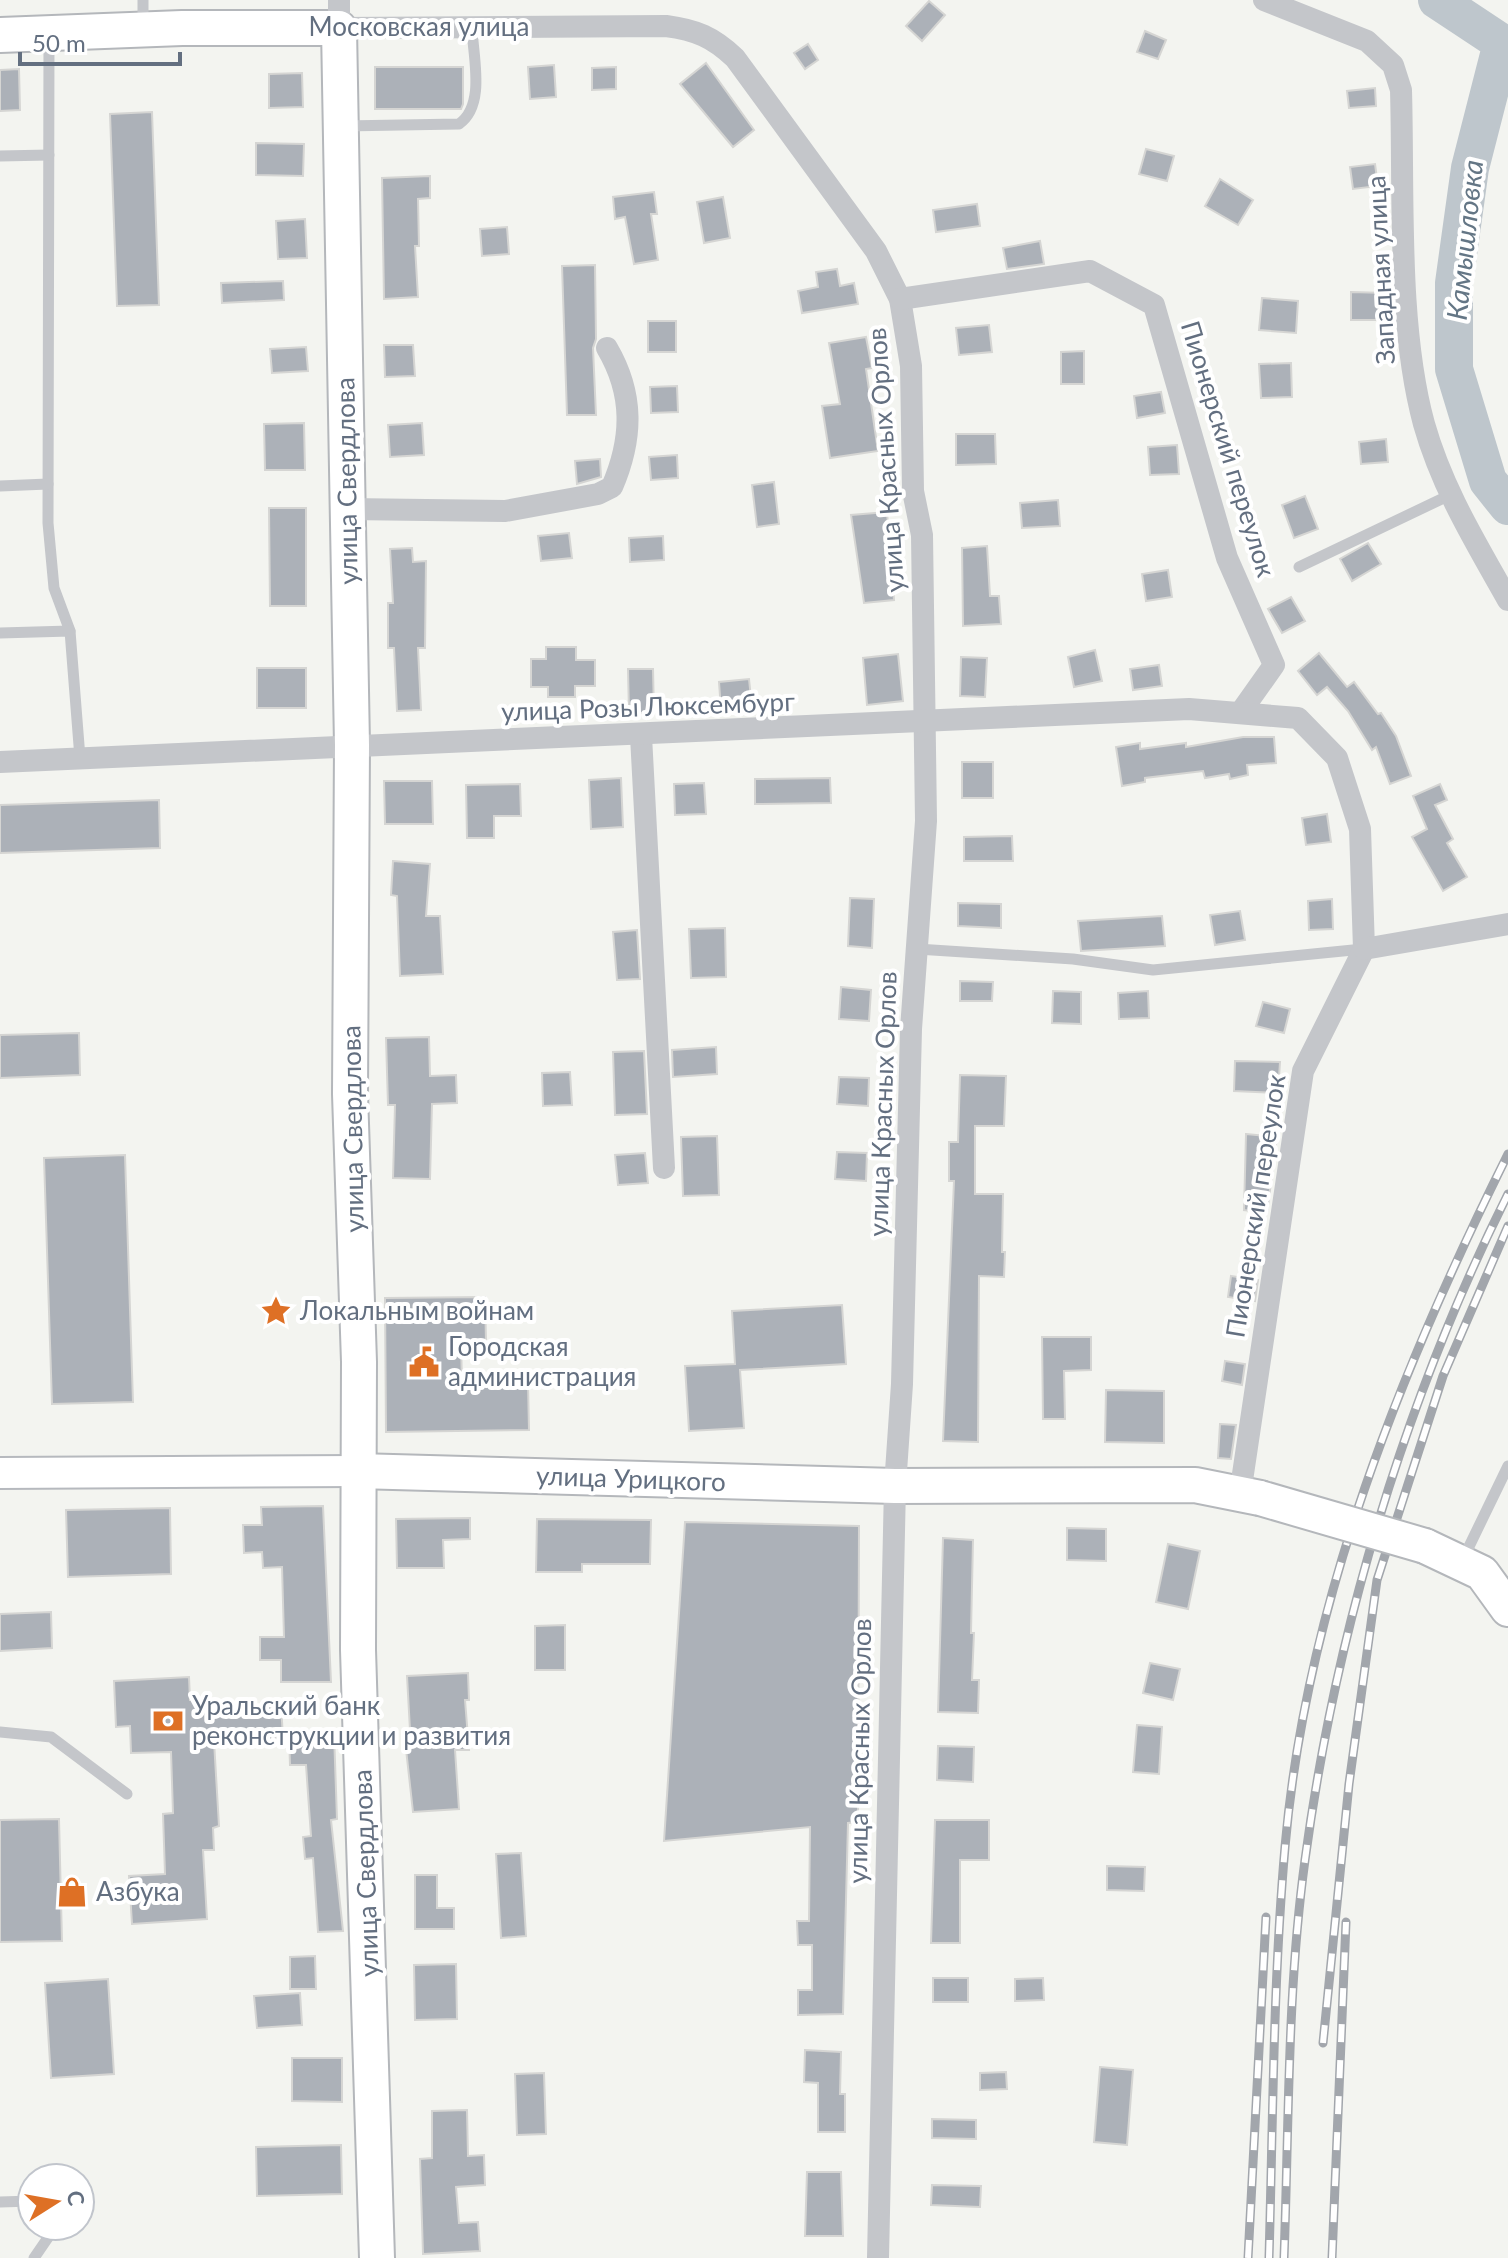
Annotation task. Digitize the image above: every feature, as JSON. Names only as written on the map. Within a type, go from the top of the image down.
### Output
[{"type":"main road","name":"Московская улица","points":[[0,35],[49,33],[143,14],[339,14]]},
{"type":"main road","name":"улица Свердлова","points":[[339,14],[352,745],[350,1094],[359,1362],[358,1650],[377,2258]]},
{"type":"main road","name":"улица Урицкого","points":[[0,1473],[357,1471],[895,1486],[1195,1485],[1250,1496],[1425,1546],[1462,1560]]},
{"type":"main road","points":[[1462,1560],[1482,1573],[1508,1607]]},
{"type":"street","name":"Западная улица","points":[[1264,0],[1367,41],[1393,65],[1401,90],[1409,355],[1425,425],[1450,495],[1508,600]]},
{"type":"street","name":"Московская улица","points":[[339,14],[472,28],[666,26],[693,30]]},
{"type":"street","name":"улица Красных Орлов","points":[[693,30],[716,40],[735,58],[876,251],[900,299],[911,366],[913,491],[922,535],[926,821],[917,949],[902,1384],[895,1486],[878,2258]]},
{"type":"street","name":"Пионерский переулок","points":[[900,299],[1090,271],[1154,305],[1227,558],[1274,665],[1240,713]]},
{"type":"street","points":[[347,509],[505,511],[598,494],[612,487],[628,434],[628,397],[622,373],[607,348]]},
{"type":"street","name":"улица Розы Люксембург","points":[[0,762],[352,745],[641,736],[1189,709],[1298,718]]},
{"type":"street","name":"Пионерский переулок","points":[[1250,1496],[1303,1071],[1364,949],[1360,829],[1337,758],[1298,718]]},
{"type":"street","points":[[641,736],[664,1168]]},
{"type":"street","points":[[1364,949],[1508,924]]},
{"type":"lane","points":[[340,126],[459,124],[470,116],[475,103],[472,28]]},
{"type":"lane","points":[[49,33],[48,484],[54,588],[70,631],[80,758]]},
{"type":"lane","points":[[0,156],[49,155]]},
{"type":"lane","points":[[0,486],[48,484]]},
{"type":"lane","points":[[1299,567],[1450,495]]},
{"type":"lane","points":[[0,633],[70,631]]},
{"type":"lane","points":[[917,949],[1073,959],[1153,970],[1364,949]]},
{"type":"lane","points":[[1462,1560],[1508,1466]]},
{"type":"lane","points":[[0,1732],[51,1737],[127,1794]]},
{"type":"building","points":[[929,1],[945,15],[922,41],[906,26]]},
{"type":"building","points":[[1145,31],[1166,40],[1158,59],[1137,52]]},
{"type":"building","points":[[808,44],[818,60],[805,69],[794,53]]},
{"type":"building","points":[[706,63],[754,130],[733,147],[680,84]]},
{"type":"building","points":[[554,65],[556,97],[530,99],[528,67]]},
{"type":"building","points":[[375,67],[463,67],[461,109],[375,109]]},
{"type":"building","points":[[616,67],[616,89],[592,90],[592,68]]},
{"type":"building","points":[[19,69],[20,110],[0,111],[0,70]]},
{"type":"building","points":[[302,73],[303,107],[269,108],[269,74]]},
{"type":"building","points":[[1375,88],[1376,106],[1349,108],[1347,91]]},
{"type":"building","points":[[152,112],[159,305],[117,306],[110,114]]},
{"type":"building","points":[[256,143],[304,144],[303,176],[256,175]]},
{"type":"building","points":[[1146,149],[1174,156],[1167,181],[1139,174]]},
{"type":"building","points":[[1375,164],[1378,186],[1353,189],[1350,167]]},
{"type":"building","points":[[430,176],[430,198],[418,199],[419,246],[415,246],[418,297],[384,299],[382,178]]},
{"type":"building","points":[[1220,179],[1253,200],[1238,225],[1205,206]]},
{"type":"building","points":[[654,192],[657,214],[651,214],[658,260],[634,264],[625,217],[615,219],[613,197]]},
{"type":"building","points":[[723,197],[730,238],[704,243],[697,202]]},
{"type":"building","points":[[977,204],[980,226],[936,232],[933,210]]},
{"type":"building","points":[[305,219],[307,258],[278,259],[276,221]]},
{"type":"building","points":[[507,227],[509,254],[482,256],[480,229]]},
{"type":"building","points":[[1040,241],[1044,264],[1007,269],[1003,248]]},
{"type":"building","points":[[595,265],[596,339],[593,348],[596,415],[567,415],[562,266]]},
{"type":"building","points":[[837,269],[840,286],[854,283],[858,304],[802,313],[798,291],[818,287],[816,272]]},
{"type":"building","points":[[283,281],[284,300],[222,303],[221,283]]},
{"type":"building","points":[[1351,292],[1386,293],[1386,320],[1351,320]]},
{"type":"building","points":[[1262,298],[1298,301],[1296,333],[1259,330]]},
{"type":"building","points":[[648,321],[676,321],[676,352],[648,352]]},
{"type":"building","points":[[989,325],[992,352],[959,355],[956,328]]},
{"type":"building","points":[[866,337],[872,368],[866,369],[878,451],[830,458],[822,406],[840,404],[829,343]]},
{"type":"building","points":[[384,345],[413,345],[415,376],[385,377]]},
{"type":"building","points":[[306,347],[308,371],[272,373],[270,349]]},
{"type":"building","points":[[1084,351],[1084,384],[1061,384],[1061,352]]},
{"type":"building","points":[[1291,363],[1292,397],[1261,398],[1259,364]]},
{"type":"building","points":[[677,386],[678,412],[651,413],[650,387]]},
{"type":"building","points":[[1161,392],[1165,413],[1137,418],[1134,396]]},
{"type":"building","points":[[304,423],[305,470],[265,470],[264,424]]},
{"type":"building","points":[[422,423],[424,455],[390,457],[388,425]]},
{"type":"building","points":[[956,434],[995,434],[996,464],[956,465]]},
{"type":"building","points":[[1386,439],[1388,462],[1361,464],[1359,442]]},
{"type":"building","points":[[1177,445],[1179,474],[1150,475],[1148,447]]},
{"type":"building","points":[[677,455],[678,478],[651,480],[649,457]]},
{"type":"building","points":[[600,459],[601,477],[577,484],[575,461]]},
{"type":"building","points":[[774,482],[779,524],[757,527],[752,485]]},
{"type":"building","points":[[1305,496],[1318,529],[1294,538],[1282,505]]},
{"type":"building","points":[[1058,500],[1060,526],[1022,528],[1020,503]]},
{"type":"building","points":[[269,508],[306,508],[306,606],[270,606]]},
{"type":"building","points":[[887,512],[894,600],[864,603],[851,515]]},
{"type":"building","points":[[569,533],[572,558],[541,561],[538,536]]},
{"type":"building","points":[[663,536],[664,560],[630,562],[629,538]]},
{"type":"building","points":[[1368,543],[1381,564],[1352,581],[1340,559]]},
{"type":"building","points":[[987,546],[990,596],[999,596],[1001,624],[963,626],[962,548]]},
{"type":"building","points":[[412,548],[413,562],[426,561],[425,648],[418,648],[421,710],[397,711],[394,648],[388,648],[388,603],[393,603],[390,549]]},
{"type":"building","points":[[1168,570],[1172,597],[1146,601],[1142,574]]},
{"type":"building","points":[[1291,597],[1305,621],[1282,633],[1268,609]]},
{"type":"building","points":[[546,647],[576,647],[576,660],[595,660],[595,686],[575,686],[575,697],[548,697],[548,687],[531,687],[531,659],[546,659]]},
{"type":"building","points":[[1095,650],[1102,681],[1074,687],[1068,657]]},
{"type":"building","points":[[1319,653],[1347,687],[1354,682],[1378,714],[1381,713],[1396,736],[1411,776],[1390,784],[1376,747],[1372,750],[1348,711],[1327,687],[1317,695],[1298,671]]},
{"type":"building","points":[[898,654],[903,701],[867,705],[863,658]]},
{"type":"building","points":[[961,657],[987,658],[985,697],[960,696]]},
{"type":"building","points":[[1159,665],[1162,686],[1133,690],[1130,669]]},
{"type":"building","points":[[257,668],[306,668],[306,708],[257,708]]},
{"type":"building","points":[[628,669],[653,669],[654,713],[629,713]]},
{"type":"building","points":[[749,679],[752,708],[721,710],[719,682]]},
{"type":"building","points":[[1243,737],[1274,737],[1276,763],[1247,765],[1248,775],[1230,779],[1229,774],[1205,778],[1203,771],[1145,778],[1145,782],[1122,786],[1116,747],[1140,743],[1140,749],[1186,743],[1186,747]]},
{"type":"building","points":[[962,762],[993,762],[993,798],[962,798]]},
{"type":"building","points":[[621,778],[623,827],[591,829],[589,780]]},
{"type":"building","points":[[830,778],[831,803],[755,804],[755,779]]},
{"type":"building","points":[[384,781],[432,781],[433,824],[385,824]]},
{"type":"building","points":[[704,783],[706,814],[675,815],[674,784]]},
{"type":"building","points":[[520,784],[521,816],[494,816],[494,838],[467,838],[466,785]]},
{"type":"building","points":[[1440,784],[1447,800],[1435,805],[1453,839],[1447,843],[1467,877],[1443,891],[1412,837],[1427,829],[1413,796]]},
{"type":"building","points":[[159,800],[160,848],[0,853],[0,805]]},
{"type":"building","points":[[1327,814],[1331,842],[1306,845],[1302,818]]},
{"type":"building","points":[[1012,836],[1013,861],[964,861],[964,837]]},
{"type":"building","points":[[393,861],[430,864],[426,916],[440,916],[443,974],[400,976],[397,896],[391,895]]},
{"type":"building","points":[[850,898],[874,899],[872,948],[848,946]]},
{"type":"building","points":[[1332,899],[1333,929],[1309,930],[1308,901]]},
{"type":"building","points":[[958,903],[1001,904],[1001,928],[958,926]]},
{"type":"building","points":[[1240,911],[1245,940],[1215,945],[1210,915]]},
{"type":"building","points":[[1162,916],[1165,946],[1081,951],[1078,921]]},
{"type":"building","points":[[725,928],[726,977],[691,978],[689,929]]},
{"type":"building","points":[[637,930],[640,979],[617,980],[613,932]]},
{"type":"building","points":[[960,981],[993,982],[992,1001],[960,1001]]},
{"type":"building","points":[[841,987],[871,990],[869,1021],[839,1019]]},
{"type":"building","points":[[1053,991],[1081,992],[1081,1024],[1052,1023]]},
{"type":"building","points":[[1148,991],[1149,1018],[1119,1019],[1118,993]]},
{"type":"building","points":[[1263,1002],[1290,1009],[1284,1033],[1256,1026]]},
{"type":"building","points":[[79,1033],[80,1075],[0,1078],[0,1035]]},
{"type":"building","points":[[429,1037],[430,1076],[456,1075],[457,1103],[432,1104],[430,1179],[393,1178],[395,1105],[388,1105],[386,1038]]},
{"type":"building","points":[[716,1047],[717,1074],[673,1077],[672,1050]]},
{"type":"building","points":[[644,1051],[647,1114],[615,1115],[613,1052]]},
{"type":"building","points":[[1235,1061],[1280,1062],[1278,1093],[1234,1091]]},
{"type":"building","points":[[570,1072],[572,1105],[543,1106],[542,1073]]},
{"type":"building","points":[[960,1075],[1006,1076],[1004,1126],[975,1126],[975,1194],[1003,1194],[1002,1252],[1005,1252],[1004,1277],[979,1276],[978,1442],[943,1441],[954,1181],[949,1181],[949,1142],[958,1142]]},
{"type":"building","points":[[839,1077],[869,1078],[868,1106],[837,1104]]},
{"type":"building","points":[[1246,1134],[1277,1137],[1267,1213],[1244,1210]]},
{"type":"building","points":[[717,1136],[719,1195],[683,1196],[681,1137]]},
{"type":"building","points":[[837,1152],[867,1153],[866,1181],[835,1179]]},
{"type":"building","points":[[645,1153],[648,1183],[618,1185],[615,1155]]},
{"type":"building","points":[[125,1155],[133,1402],[52,1404],[44,1158]]},
{"type":"building","points":[[1231,1276],[1258,1280],[1255,1301],[1228,1297]]},
{"type":"building","name":"Городская администрация","points":[[485,1297],[486,1341],[461,1341],[462,1384],[528,1383],[529,1430],[386,1432],[385,1298]]},
{"type":"building","points":[[842,1305],[846,1364],[740,1370],[744,1428],[689,1431],[685,1366],[735,1364],[732,1311]]},
{"type":"building","points":[[1042,1337],[1091,1337],[1091,1370],[1064,1371],[1065,1419],[1043,1419]]},
{"type":"building","points":[[1225,1361],[1245,1364],[1242,1385],[1222,1381]]},
{"type":"building","points":[[1106,1390],[1164,1391],[1164,1443],[1105,1442]]},
{"type":"building","points":[[1220,1424],[1236,1425],[1231,1459],[1218,1458]]},
{"type":"building","points":[[323,1506],[331,1682],[281,1682],[281,1660],[260,1660],[260,1637],[284,1637],[282,1567],[263,1568],[262,1552],[244,1553],[243,1525],[262,1525],[261,1507]]},
{"type":"building","points":[[170,1508],[171,1574],[68,1577],[66,1510]]},
{"type":"building","points":[[470,1518],[470,1539],[443,1540],[444,1568],[397,1568],[396,1519]]},
{"type":"building","points":[[537,1519],[651,1520],[650,1564],[582,1564],[582,1572],[536,1572]]},
{"type":"building","points":[[685,1522],[859,1526],[858,1822],[848,1823],[843,2014],[798,2015],[798,1990],[812,1990],[812,1945],[798,1945],[797,1921],[809,1921],[810,1827],[664,1841]]},
{"type":"building","points":[[1067,1528],[1106,1529],[1106,1561],[1067,1560]]},
{"type":"building","points":[[943,1538],[973,1540],[972,1680],[979,1680],[978,1713],[938,1712]]},
{"type":"building","points":[[1168,1544],[1200,1551],[1188,1609],[1156,1602]]},
{"type":"building","points":[[51,1612],[52,1648],[0,1651],[0,1614]]},
{"type":"building","points":[[565,1625],[565,1670],[535,1670],[535,1626]]},
{"type":"building","points":[[1150,1663],[1180,1669],[1173,1700],[1143,1693]]},
{"type":"building","points":[[468,1673],[469,1700],[465,1700],[469,1750],[455,1750],[459,1809],[413,1812],[404,1731],[410,1730],[407,1676]]},
{"type":"building","points":[[189,1677],[190,1700],[204,1699],[204,1707],[281,1704],[283,1738],[214,1741],[219,1826],[213,1828],[214,1850],[203,1850],[207,1919],[132,1924],[129,1876],[165,1874],[163,1814],[173,1813],[171,1752],[131,1753],[130,1726],[116,1727],[114,1681]]},
{"type":"building","points":[[1137,1725],[1162,1727],[1159,1774],[1133,1772]]},
{"type":"building","points":[[334,1733],[337,1819],[331,1820],[343,1931],[318,1932],[313,1858],[305,1859],[303,1837],[311,1836],[306,1765],[290,1765],[289,1734]]},
{"type":"building","points":[[938,1746],[974,1747],[973,1782],[937,1780]]},
{"type":"building","points":[[59,1819],[62,1941],[0,1942],[0,1820]]},
{"type":"building","points":[[935,1820],[989,1820],[989,1860],[960,1860],[960,1943],[931,1943]]},
{"type":"building","points":[[521,1853],[526,1936],[501,1938],[496,1854]]},
{"type":"building","points":[[1107,1866],[1145,1867],[1144,1891],[1107,1890]]},
{"type":"building","points":[[415,1875],[437,1875],[437,1908],[454,1908],[454,1929],[415,1929]]},
{"type":"building","points":[[315,1956],[316,1989],[290,1989],[290,1957]]},
{"type":"building","points":[[456,1964],[457,2019],[415,2020],[414,1965]]},
{"type":"building","points":[[933,1978],[968,1978],[968,2002],[933,2002]]},
{"type":"building","points":[[1043,1978],[1044,2000],[1015,2001],[1015,1979]]},
{"type":"building","points":[[108,1979],[114,2074],[51,2078],[45,1983]]},
{"type":"building","points":[[300,1993],[302,2025],[257,2028],[254,1996]]},
{"type":"building","points":[[805,2050],[841,2052],[840,2094],[845,2094],[845,2132],[818,2132],[818,2083],[804,2082]]},
{"type":"building","points":[[292,2058],[342,2058],[342,2102],[292,2101]]},
{"type":"building","points":[[1100,2067],[1133,2070],[1127,2145],[1094,2142]]},
{"type":"building","points":[[1006,2072],[1007,2089],[980,2090],[980,2073]]},
{"type":"building","points":[[544,2073],[546,2134],[517,2135],[515,2074]]},
{"type":"building","points":[[467,2110],[468,2156],[484,2155],[485,2185],[456,2187],[459,2223],[478,2222],[480,2251],[423,2254],[420,2159],[432,2158],[432,2111]]},
{"type":"building","points":[[932,2119],[976,2120],[976,2139],[932,2138]]},
{"type":"building","points":[[341,2145],[342,2194],[257,2196],[256,2147]]},
{"type":"building","points":[[807,2172],[841,2172],[843,2236],[805,2236]]},
{"type":"building","points":[[932,2185],[981,2186],[980,2207],[931,2205]]},
{"type":"waterway","name":"Камышловка","points":[[1437,0],[1502,43],[1470,168],[1454,283],[1454,369],[1488,481],[1508,506]]},
{"type":"railway","points":[[1269,2258],[1281,1898],[1296,1756],[1314,1667],[1336,1578],[1396,1405],[1468,1236],[1508,1154]]},
{"type":"railway","points":[[1284,2258],[1292,2009],[1299,1909],[1318,1774],[1335,1688],[1355,1603],[1406,1435],[1437,1353],[1508,1194]]},
{"type":"railway","points":[[1323,2043],[1349,1784],[1377,1580],[1443,1376],[1508,1226]]},
{"type":"railway","points":[[1248,2258],[1266,1917]]},
{"type":"railway","points":[[1332,2258],[1346,1922]]},
{"type":"place","name":"Локальным войнам","points":[[276,1311]]},
{"type":"place","name":"Городская администрация","points":[[424,1362]]},
{"type":"place","name":"Уральский банк реконструкции и развития","points":[[168,1721]]},
{"type":"place","name":"Азбука","points":[[72,1892]]}]
